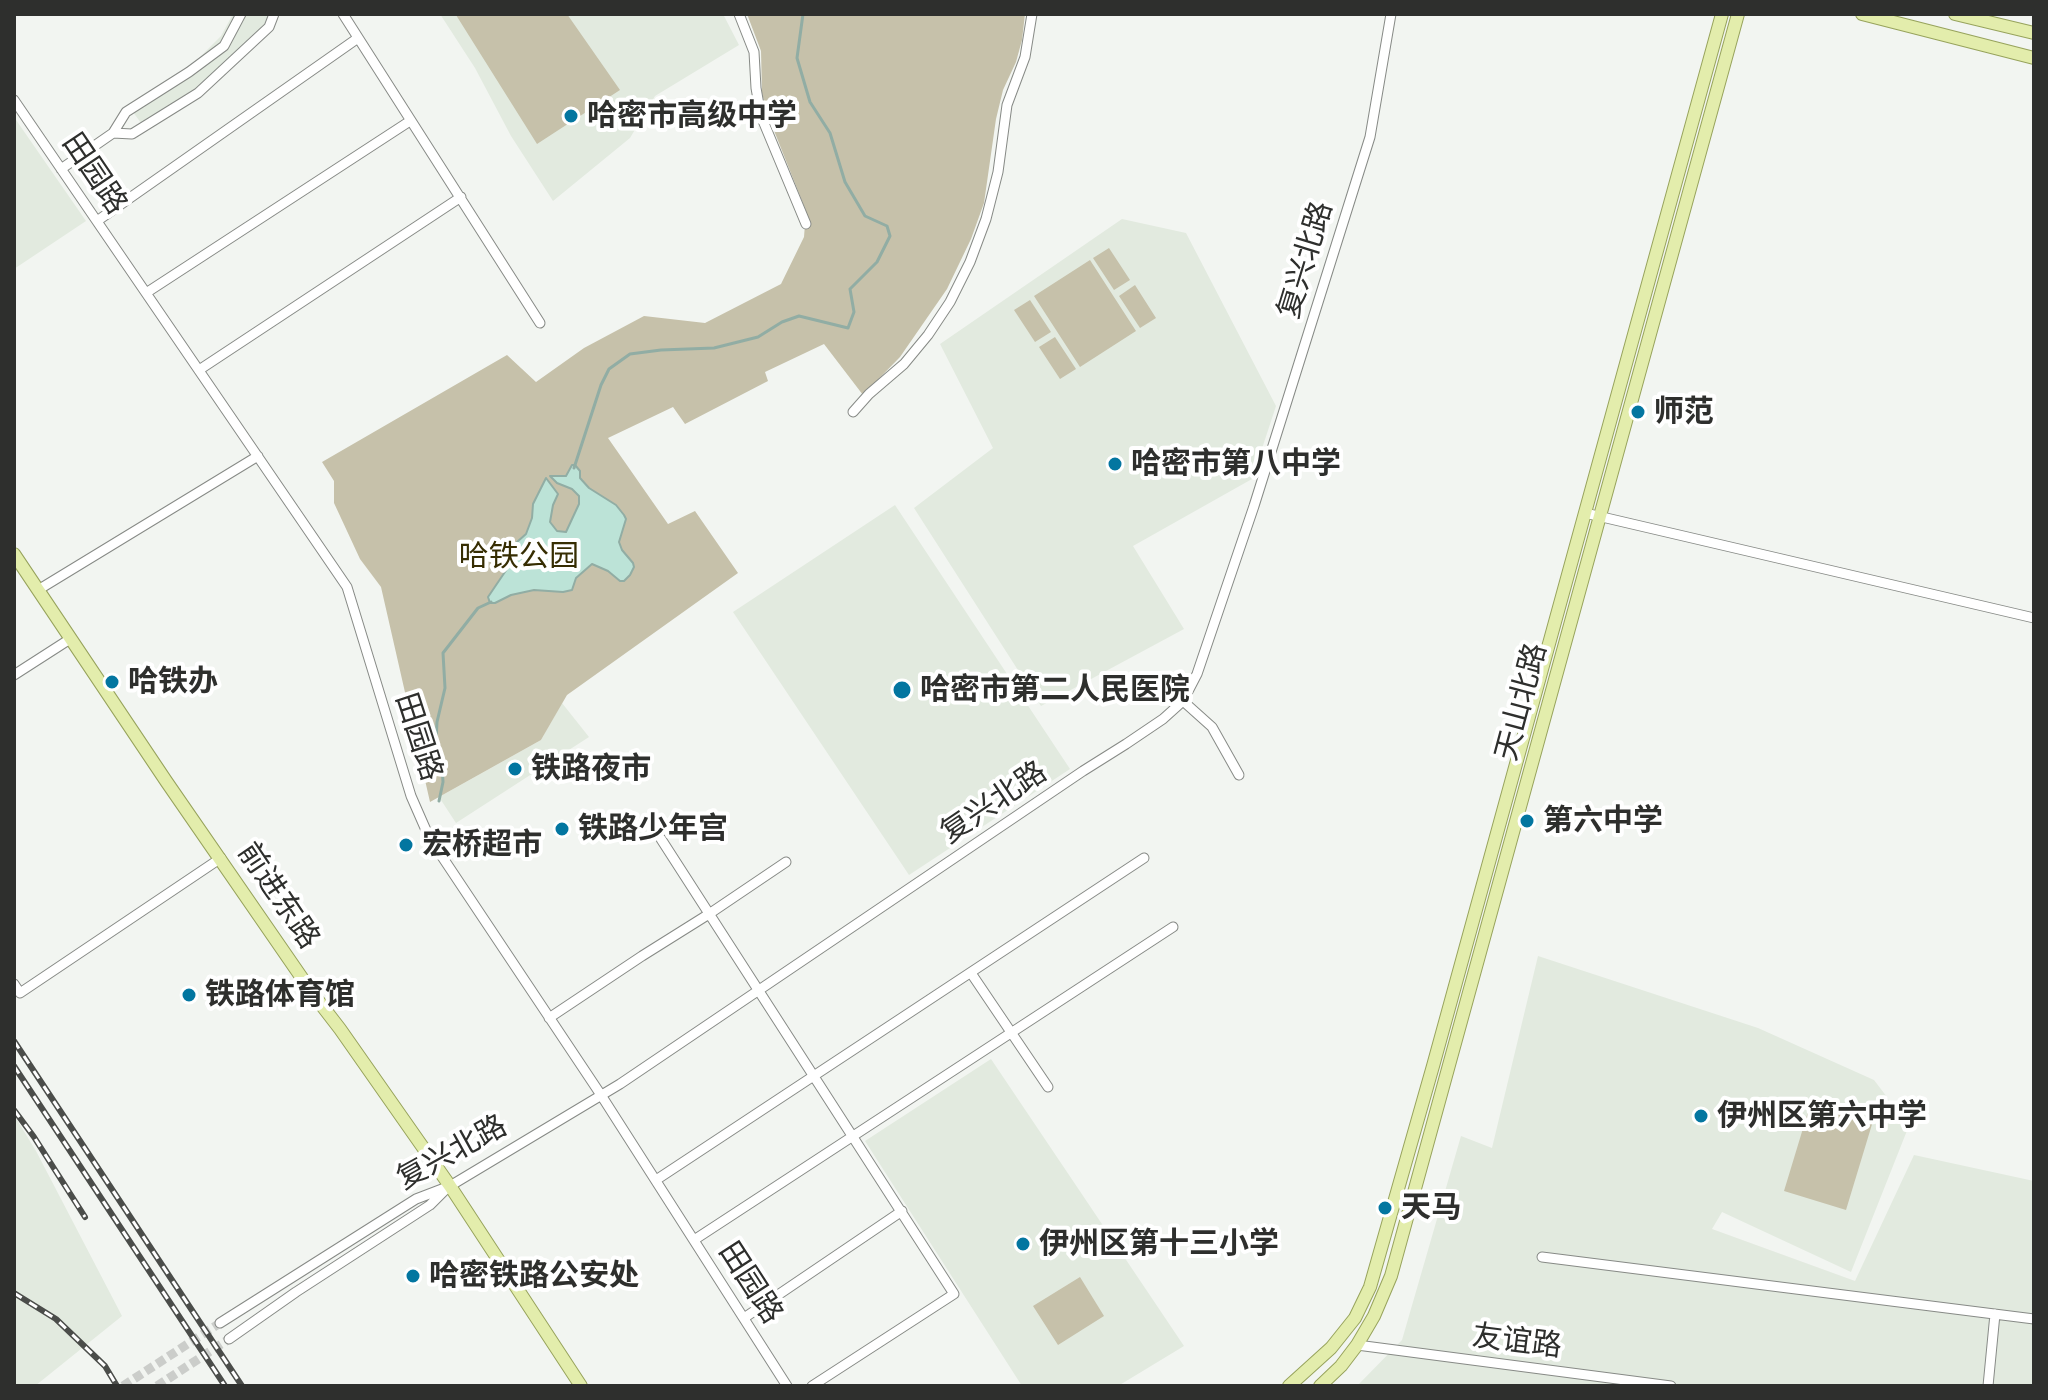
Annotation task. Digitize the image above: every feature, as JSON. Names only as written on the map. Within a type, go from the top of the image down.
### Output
[{"type":"main road","points":[[1289,1386],[1331,1348],[1355,1318],[1370,1287],[1722,14]]},
{"type":"main road","name":"天山北路","points":[[1320,1386],[1357,1345],[1374,1316],[1391,1276],[1738,14]]},
{"type":"main road","points":[[1862,14],[2034,58]]},
{"type":"main road","points":[[1955,14],[2034,33]]},
{"type":"main road","name":"前进东路","points":[[14,554],[313,994],[450,1186],[581,1386]]},
{"type":"street","points":[[61,169],[113,133],[126,112],[224,46],[241,14]]},
{"type":"street","points":[[113,133],[132,134],[198,93],[269,27],[274,14]]},
{"type":"street","points":[[343,14],[540,323]]},
{"type":"street","points":[[739,14],[754,52],[761,116],[806,224]]},
{"type":"street","points":[[853,412],[904,364],[928,335],[950,302],[970,262],[986,219],[998,172],[1007,105],[1025,57],[1032,14]]},
{"type":"street","name":"复兴北路","points":[[220,1323],[416,1199],[450,1186],[601,1095],[1139,736],[1183,701],[1197,674],[1250,520],[1370,137],[1391,14]]},
{"type":"street","points":[[97,221],[358,38]]},
{"type":"street","name":"田园路","points":[[14,100],[347,587],[411,796],[429,837],[601,1095],[787,1386]]},
{"type":"street","points":[[146,293],[410,121]]},
{"type":"street","points":[[199,370],[461,197]]},
{"type":"street","points":[[38,590],[258,456]]},
{"type":"street","points":[[1585,513],[2034,618]]},
{"type":"street","points":[[14,675],[70,639]]},
{"type":"street","points":[[1183,701],[1212,727],[1239,775]]},
{"type":"street","points":[[661,839],[954,1294],[812,1386]]},
{"type":"street","points":[[14,984],[20,993],[221,858]]},
{"type":"street","points":[[656,1180],[1144,858]]},
{"type":"street","points":[[549,1018],[786,862]]},
{"type":"street","points":[[694,1240],[1173,927]]},
{"type":"street","points":[[971,973],[1048,1087]]},
{"type":"street","points":[[229,1339],[430,1205],[450,1186]]},
{"type":"street","points":[[744,1318],[902,1211]]},
{"type":"street","points":[[1542,1257],[2034,1319]]},
{"type":"street","points":[[1988,1386],[1995,1314]]},
{"type":"street","name":"友谊路","points":[[1357,1345],[1671,1386]]},
{"type":"shaded area","points":[[233,14],[279,14],[271,28],[233,63],[144,127],[130,108],[182,75],[221,36]]},
{"type":"shaded area","name":"哈密市高级中学","points":[[440,14],[723,14],[739,45],[655,96],[630,138],[553,201]]},
{"type":"shaded area","points":[[14,117],[86,221],[14,269]]},
{"type":"shaded area","name":"哈密市第八中学","points":[[1122,219],[1186,233],[1276,406],[1252,479],[1133,546],[1184,629],[1041,706],[914,508],[993,448],[940,344]]},
{"type":"shaded area","points":[[572,465],[580,471],[580,478],[589,488],[616,505],[624,515],[626,519],[619,542],[633,563],[630,575],[620,581],[592,564],[576,578],[572,590],[534,590],[490,603],[488,597],[511,563],[517,542],[526,534],[533,504],[546,478],[558,494],[550,522],[557,531],[566,532],[579,504],[579,496],[550,476],[566,476]]},
{"type":"shaded area","name":"哈密市第二人民医院","points":[[895,505],[1070,769],[909,875],[733,612]]},
{"type":"shaded area","name":"铁路夜市","points":[[562,703],[589,737],[456,823],[439,797],[541,740]]},
{"type":"shaded area","points":[[1538,956],[1758,1028],[1874,1080],[1895,1114],[1912,1118],[1851,1272],[1722,1212],[1712,1229],[1855,1281],[1914,1155],[2034,1181],[2034,1386],[1357,1386],[1402,1340],[1461,1136],[1492,1148]]},
{"type":"shaded area","name":"伊州区第十三小学","points":[[991,1059],[1184,1346],[1118,1386],[1022,1386],[865,1141]]},
{"type":"shaded area","points":[[14,1115],[122,1316],[35,1386],[14,1386]]},
{"type":"green space","points":[[567,14],[620,90],[537,144],[456,15]]},
{"type":"green space","name":"哈铁公园","points":[[747,14],[1025,14],[1016,62],[1003,90],[996,119],[984,203],[971,239],[947,289],[900,357],[863,395],[824,344],[765,372],[768,381],[685,424],[673,407],[608,438],[668,524],[695,511],[738,573],[567,695],[541,740],[430,802],[381,587],[360,559],[334,503],[334,481],[322,462],[507,355],[536,382],[584,348],[644,316],[705,323],[781,284],[804,237],[806,211],[767,113],[762,93],[761,51]]},
{"type":"green space","points":[[1109,248],[1130,280],[1114,290],[1093,258]]},
{"type":"green space","points":[[1090,260],[1136,331],[1080,367],[1034,296]]},
{"type":"green space","points":[[1135,285],[1156,318],[1140,328],[1119,296]]},
{"type":"green space","points":[[1030,300],[1051,332],[1035,342],[1014,310]]},
{"type":"green space","points":[[1055,337],[1076,369],[1060,379],[1039,347]]},
{"type":"green space","points":[[1811,1102],[1873,1121],[1846,1210],[1784,1191]]},
{"type":"green space","points":[[1080,1277],[1104,1316],[1058,1345],[1033,1306]]},
{"type":"waterway","points":[[574,468],[601,385],[609,369],[630,354],[714,348],[758,337],[782,322],[799,316],[848,328],[854,312],[850,289],[877,262],[890,236],[887,226],[865,216],[845,182],[830,133],[810,102],[797,58],[803,14]]},
{"type":"waterway","points":[[439,801],[442,767],[435,759],[437,722],[445,688],[443,653],[478,608],[491,602]]},
{"type":"tunnel","points":[[123,1386],[220,1323]]},
{"type":"tunnel","points":[[157,1386],[229,1339]]},
{"type":"railway","points":[[14,1041],[242,1386]]},
{"type":"railway","points":[[14,1066],[225,1386]]},
{"type":"railway","points":[[14,1110],[85,1217]]},
{"type":"railway","points":[[14,1293],[56,1319],[105,1366],[117,1386]]},
{"type":"place","name":"哈密市高级中学","points":[[571,116]]},
{"type":"place","name":"师范","points":[[1638,412]]},
{"type":"place","name":"哈密市第八中学","points":[[1115,464]]},
{"type":"place","name":"哈铁办","points":[[112,682]]},
{"type":"place","name":"哈密市第二人民医院","points":[[902,690]]},
{"type":"place","name":"铁路夜市","points":[[515,769]]},
{"type":"place","name":"第六中学","points":[[1527,821]]},
{"type":"place","name":"铁路少年宫","points":[[562,829]]},
{"type":"place","name":"宏桥超市","points":[[406,845]]},
{"type":"place","name":"铁路体育馆","points":[[189,995]]},
{"type":"place","name":"伊州区第六中学","points":[[1701,1116]]},
{"type":"place","name":"天马","points":[[1385,1208]]},
{"type":"place","name":"伊州区第十三小学","points":[[1023,1244]]},
{"type":"place","name":"哈密铁路公安处","points":[[413,1276]]}]
